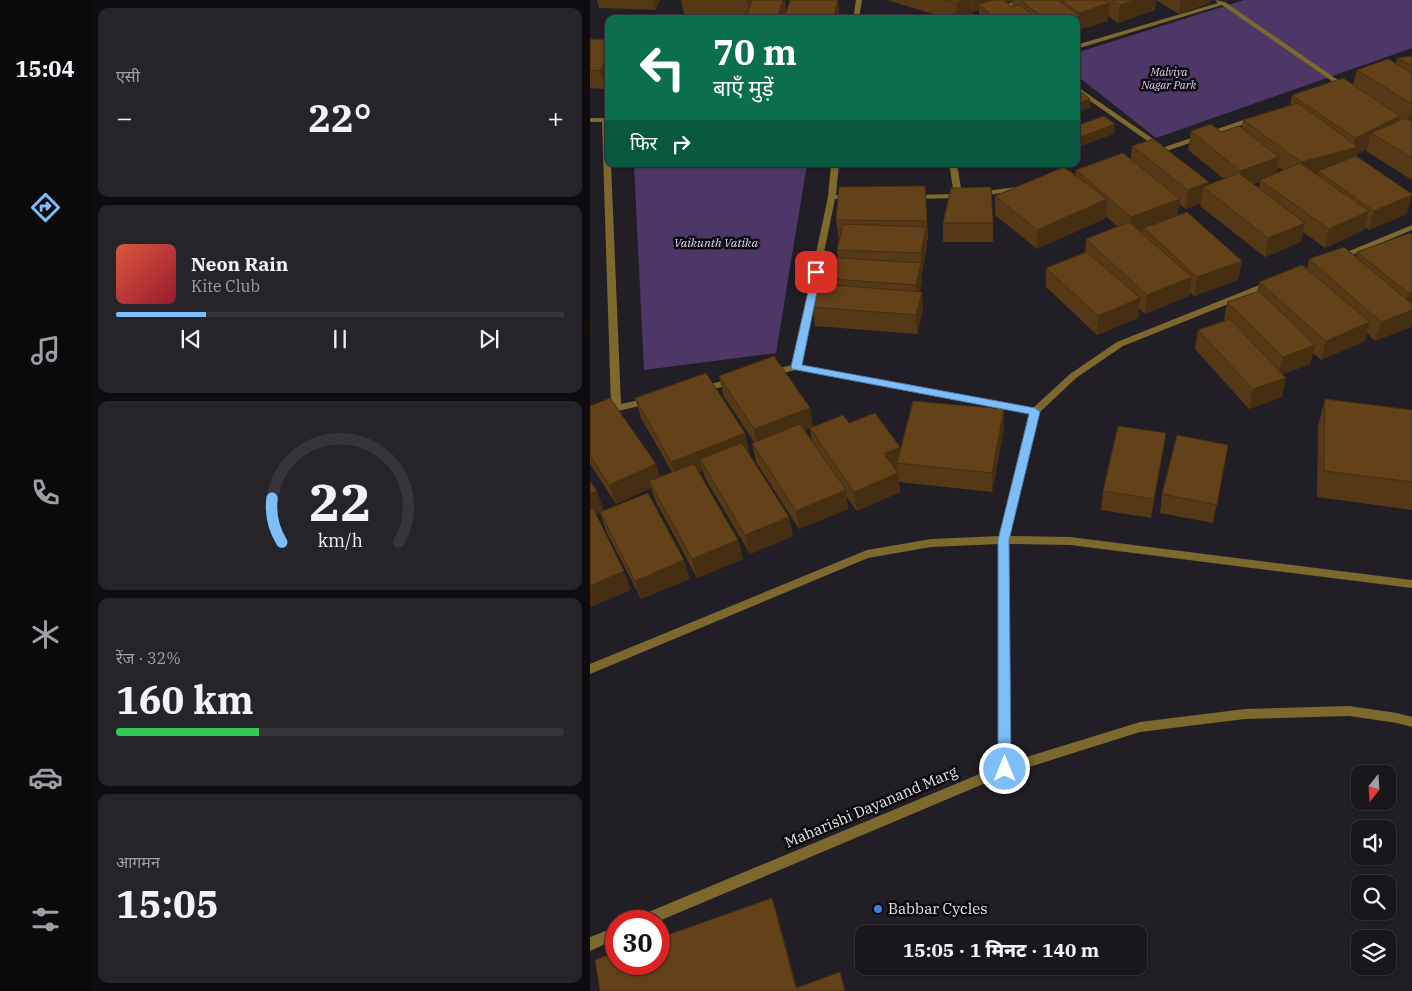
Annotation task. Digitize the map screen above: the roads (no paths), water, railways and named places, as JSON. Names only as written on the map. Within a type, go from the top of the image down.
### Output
[{"type":"street","points":[[857,15],[859,2],[869,0]]},
{"type":"street","points":[[980,15],[1025,0]]},
{"type":"street","points":[[1080,46],[1221,1],[1345,88]]},
{"type":"street","points":[[1336,91],[1345,88],[1353,89]]},
{"type":"street","points":[[1080,91],[1164,150]]},
{"type":"street","points":[[1146,156],[1263,116]]},
{"type":"street","points":[[590,120],[605,120]]},
{"type":"street","points":[[608,167],[616,408]]},
{"type":"street","points":[[796,367],[832,197],[835,167]]},
{"type":"street","points":[[953,167],[958,196]]},
{"type":"street","points":[[908,197],[958,196],[1036,187]]},
{"type":"street","points":[[832,197],[860,197]]},
{"type":"street","points":[[1330,260],[1412,227]]},
{"type":"street","points":[[1005,769],[1004,540],[1035,412],[1073,376],[1120,344],[1275,282]]},
{"type":"street","points":[[762,375],[796,367],[1035,412]]},
{"type":"street","points":[[690,392],[746,379]]},
{"type":"street","points":[[590,418],[616,408],[662,398]]},
{"type":"street","points":[[590,669],[867,554],[930,543],[1004,540],[1070,541],[1412,584]]},
{"type":"street","name":"Maharishi Dayanand Marg","points":[[670,910],[1005,769],[1140,727],[1246,714],[1349,711],[1412,722]]},
{"type":"street","points":[[590,944],[605,938]]},
{"type":"place","name":"Babbar Cycles","points":[[878,909]]},
{"type":"park label","name":"Malviya Nagar Park","points":[[1169,78]]},
{"type":"park label","name":"Vaikunth Vatika","points":[[716,243]]}]
